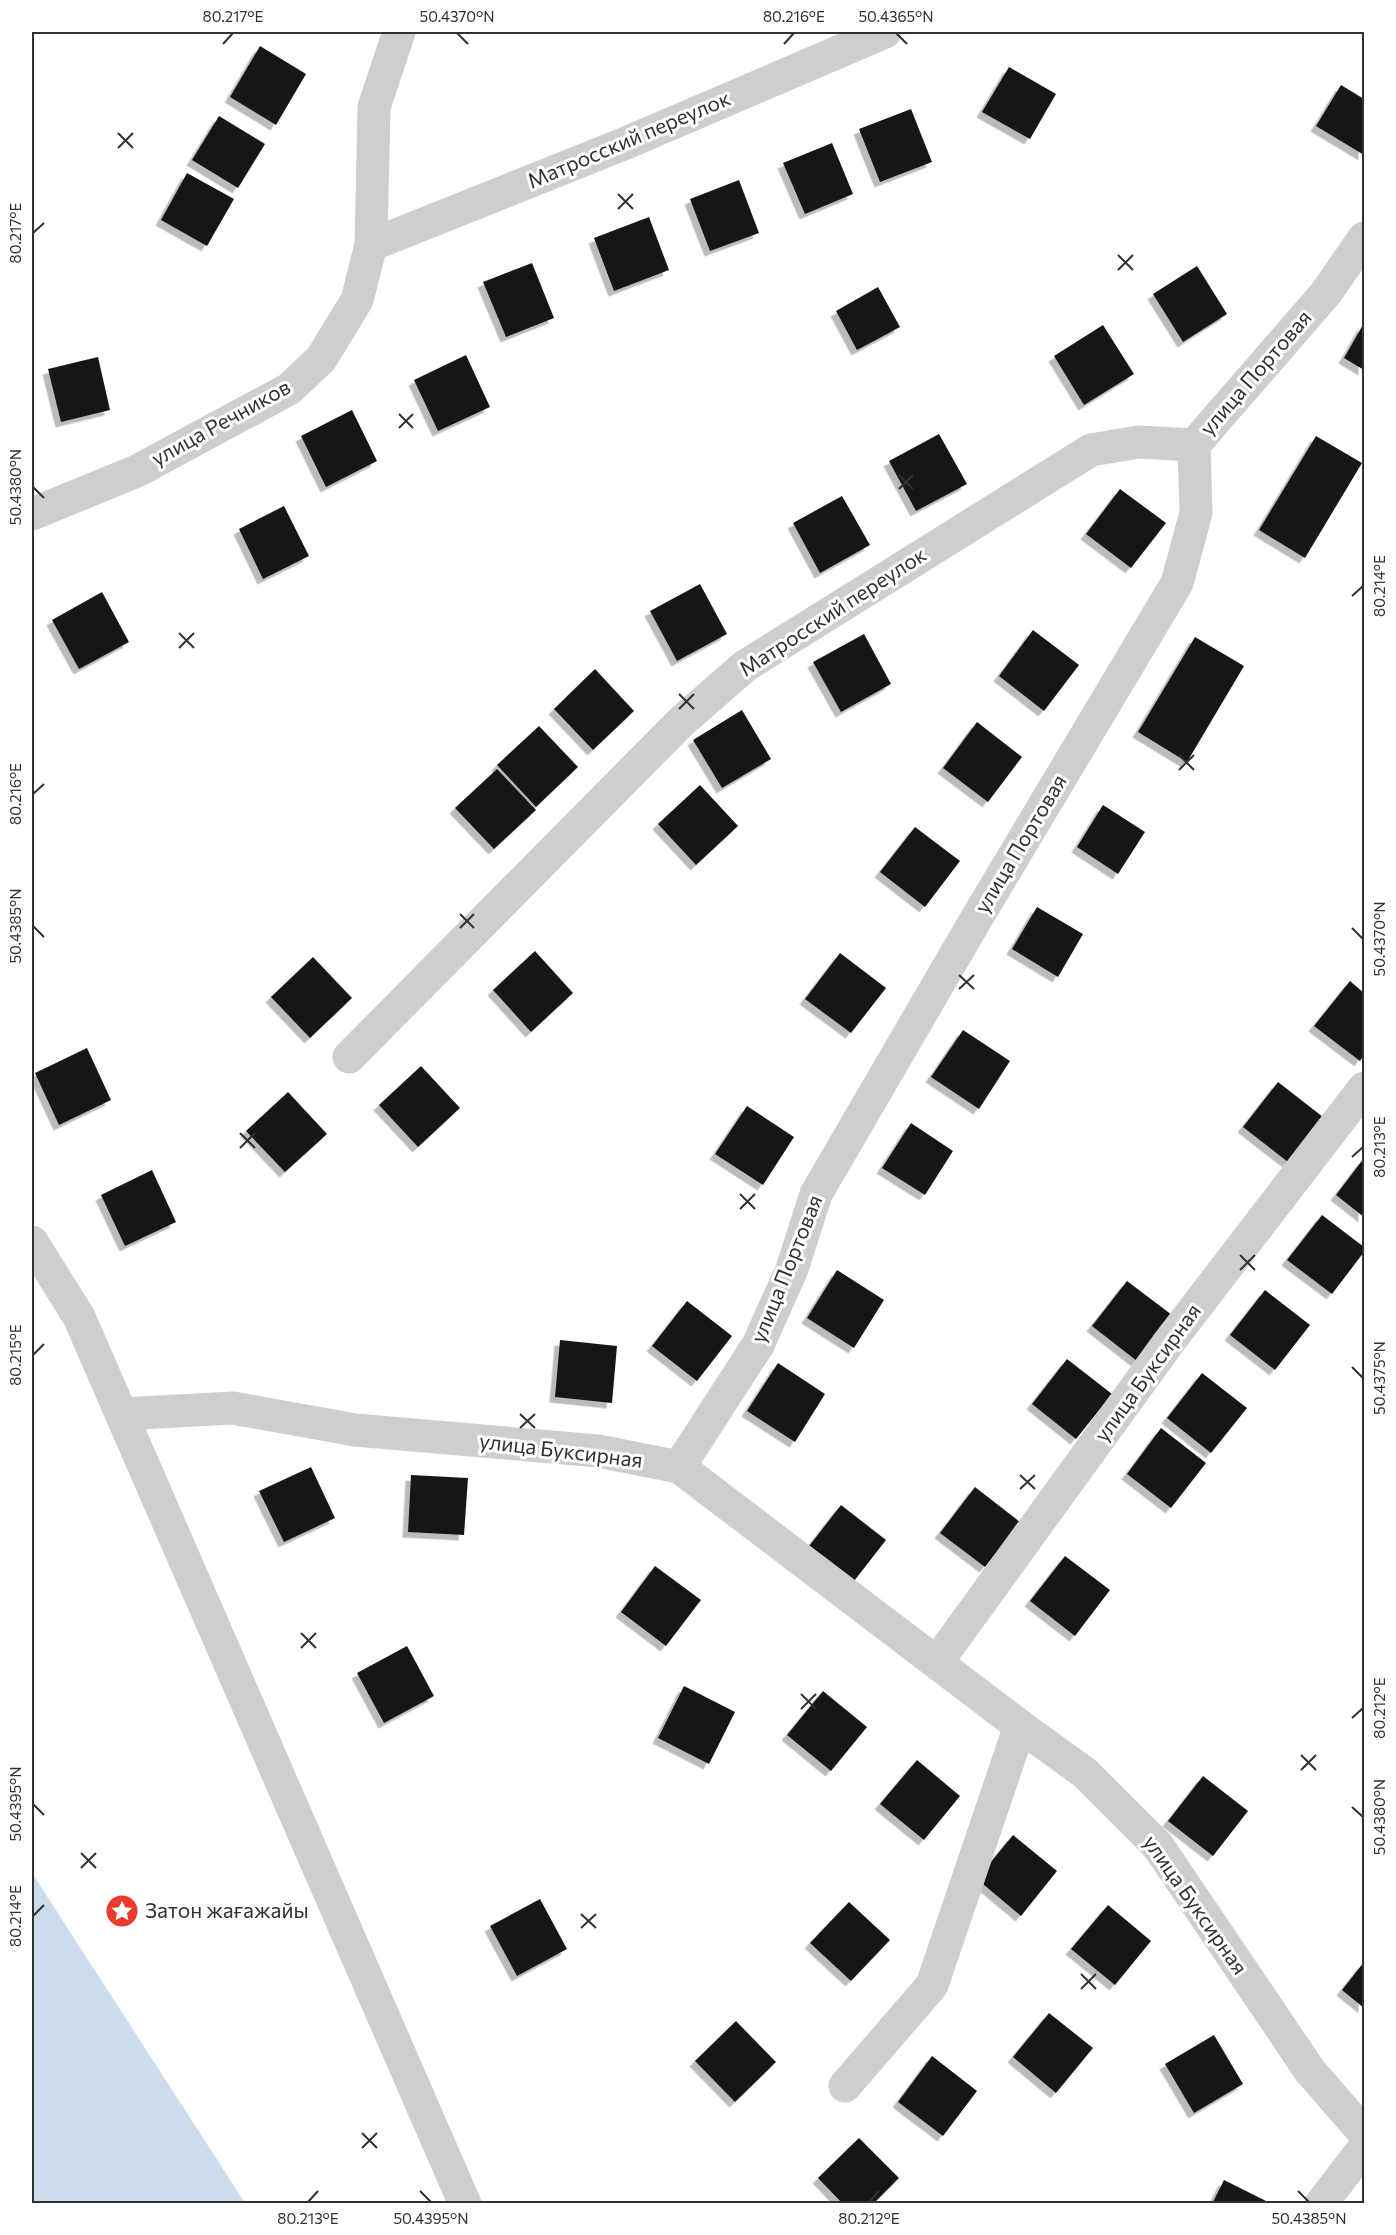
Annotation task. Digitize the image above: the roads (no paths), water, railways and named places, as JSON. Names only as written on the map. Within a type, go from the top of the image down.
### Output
[{"type":"street","name":"улица Речников","points":[[32,514],[136,471],[289,389],[321,359],[357,300],[371,245],[374,107],[399,32]]},
{"type":"street","name":"Матросский переулок","points":[[371,245],[626,143],[885,32]]},
{"type":"street","name":"улица Портовая","points":[[680,1467],[758,1345],[792,1269],[816,1194],[975,921],[1178,583],[1196,513],[1194,445],[1326,293],[1365,238]]},
{"type":"street","name":"Матросский переулок","points":[[349,1057],[682,721],[745,666],[1092,450],[1139,442],[1194,445]]},
{"type":"street","name":"улица Буксирная","points":[[938,1662],[1169,1342],[1365,1088]]},
{"type":"street","points":[[32,1242],[80,1317],[465,2204]]},
{"type":"street","name":"улица Буксирная","points":[[121,1414],[233,1408],[355,1430],[598,1451],[680,1467],[1085,1773],[1158,1846],[1310,2071],[1365,2133]]},
{"type":"street","points":[[845,2086],[932,1984],[1020,1726]]},
{"type":"street","points":[[1321,2204],[1365,2148]]},
{"type":"water","points":[[32,1873],[245,2203],[32,2203]]},
{"type":"place","name":"Затон жағажайы","points":[[122,1911]]}]
